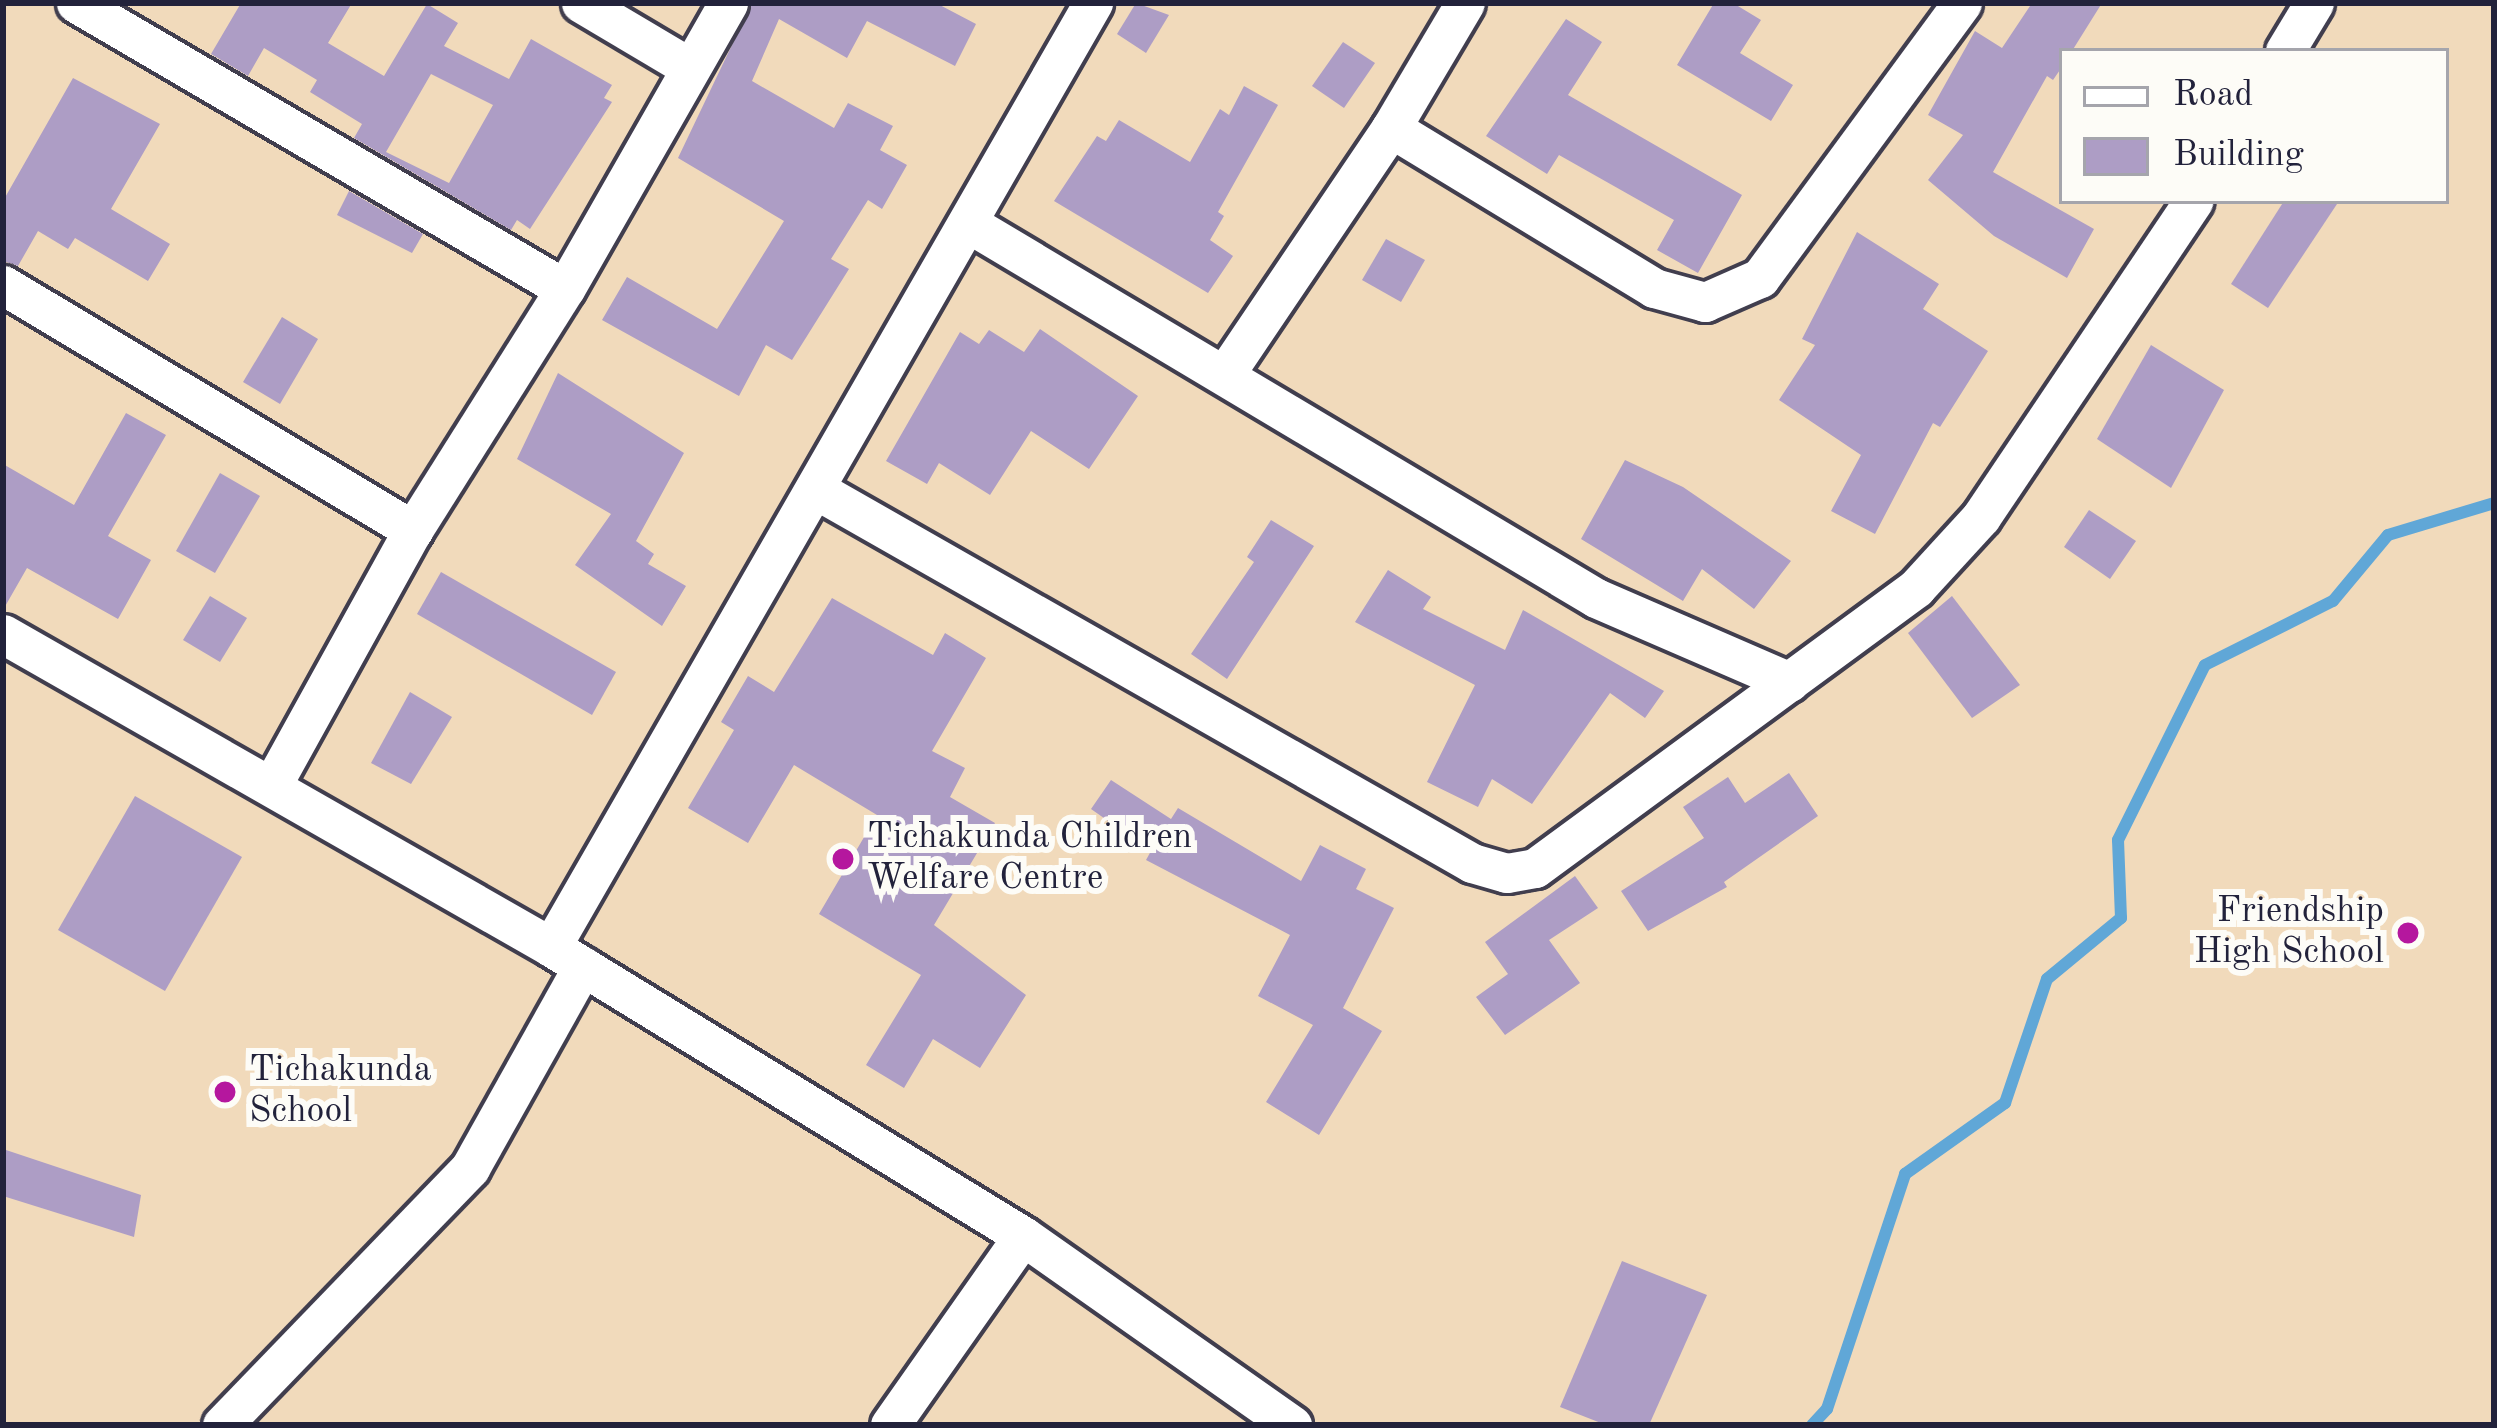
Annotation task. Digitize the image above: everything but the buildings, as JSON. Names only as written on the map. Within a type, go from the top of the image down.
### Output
[{"type":"street","points":[[76,3],[565,289]]},
{"type":"street","points":[[580,3],[689,68]]},
{"type":"street","points":[[272,785],[413,530],[565,289],[728,3]]},
{"type":"street","points":[[222,1425],[470,1168],[567,956],[814,489],[1094,3]]},
{"type":"street","points":[[1227,371],[1391,128],[1465,3]]},
{"type":"street","points":[[1391,128],[1654,289],[1705,302],[1760,278],[1962,3]]},
{"type":"street","points":[[2287,48],[2314,3]]},
{"type":"street","points":[[814,489],[1472,863],[1507,873],[1535,868],[1866,632],[1981,517],[2191,204]]},
{"type":"street","points":[[968,223],[1227,371],[1596,598],[1790,682]]},
{"type":"street","points":[[3,285],[413,530]]},
{"type":"street","points":[[3,634],[567,956],[1023,1236],[1292,1425]]},
{"type":"street","points":[[890,1425],[1023,1236]]},
{"type":"waterway","points":[[1812,1425],[1827,1409],[1905,1174],[2005,1103],[2047,979],[2121,918],[2118,840],[2205,665],[2333,601],[2388,535],[2494,503]]},
{"type":"place","name":"Tichakunda Children Welfare Centre","points":[[843,859]]},
{"type":"place","name":"Friendship High School","points":[[2408,933]]},
{"type":"place","name":"Tichakunda School","points":[[225,1092]]}]
